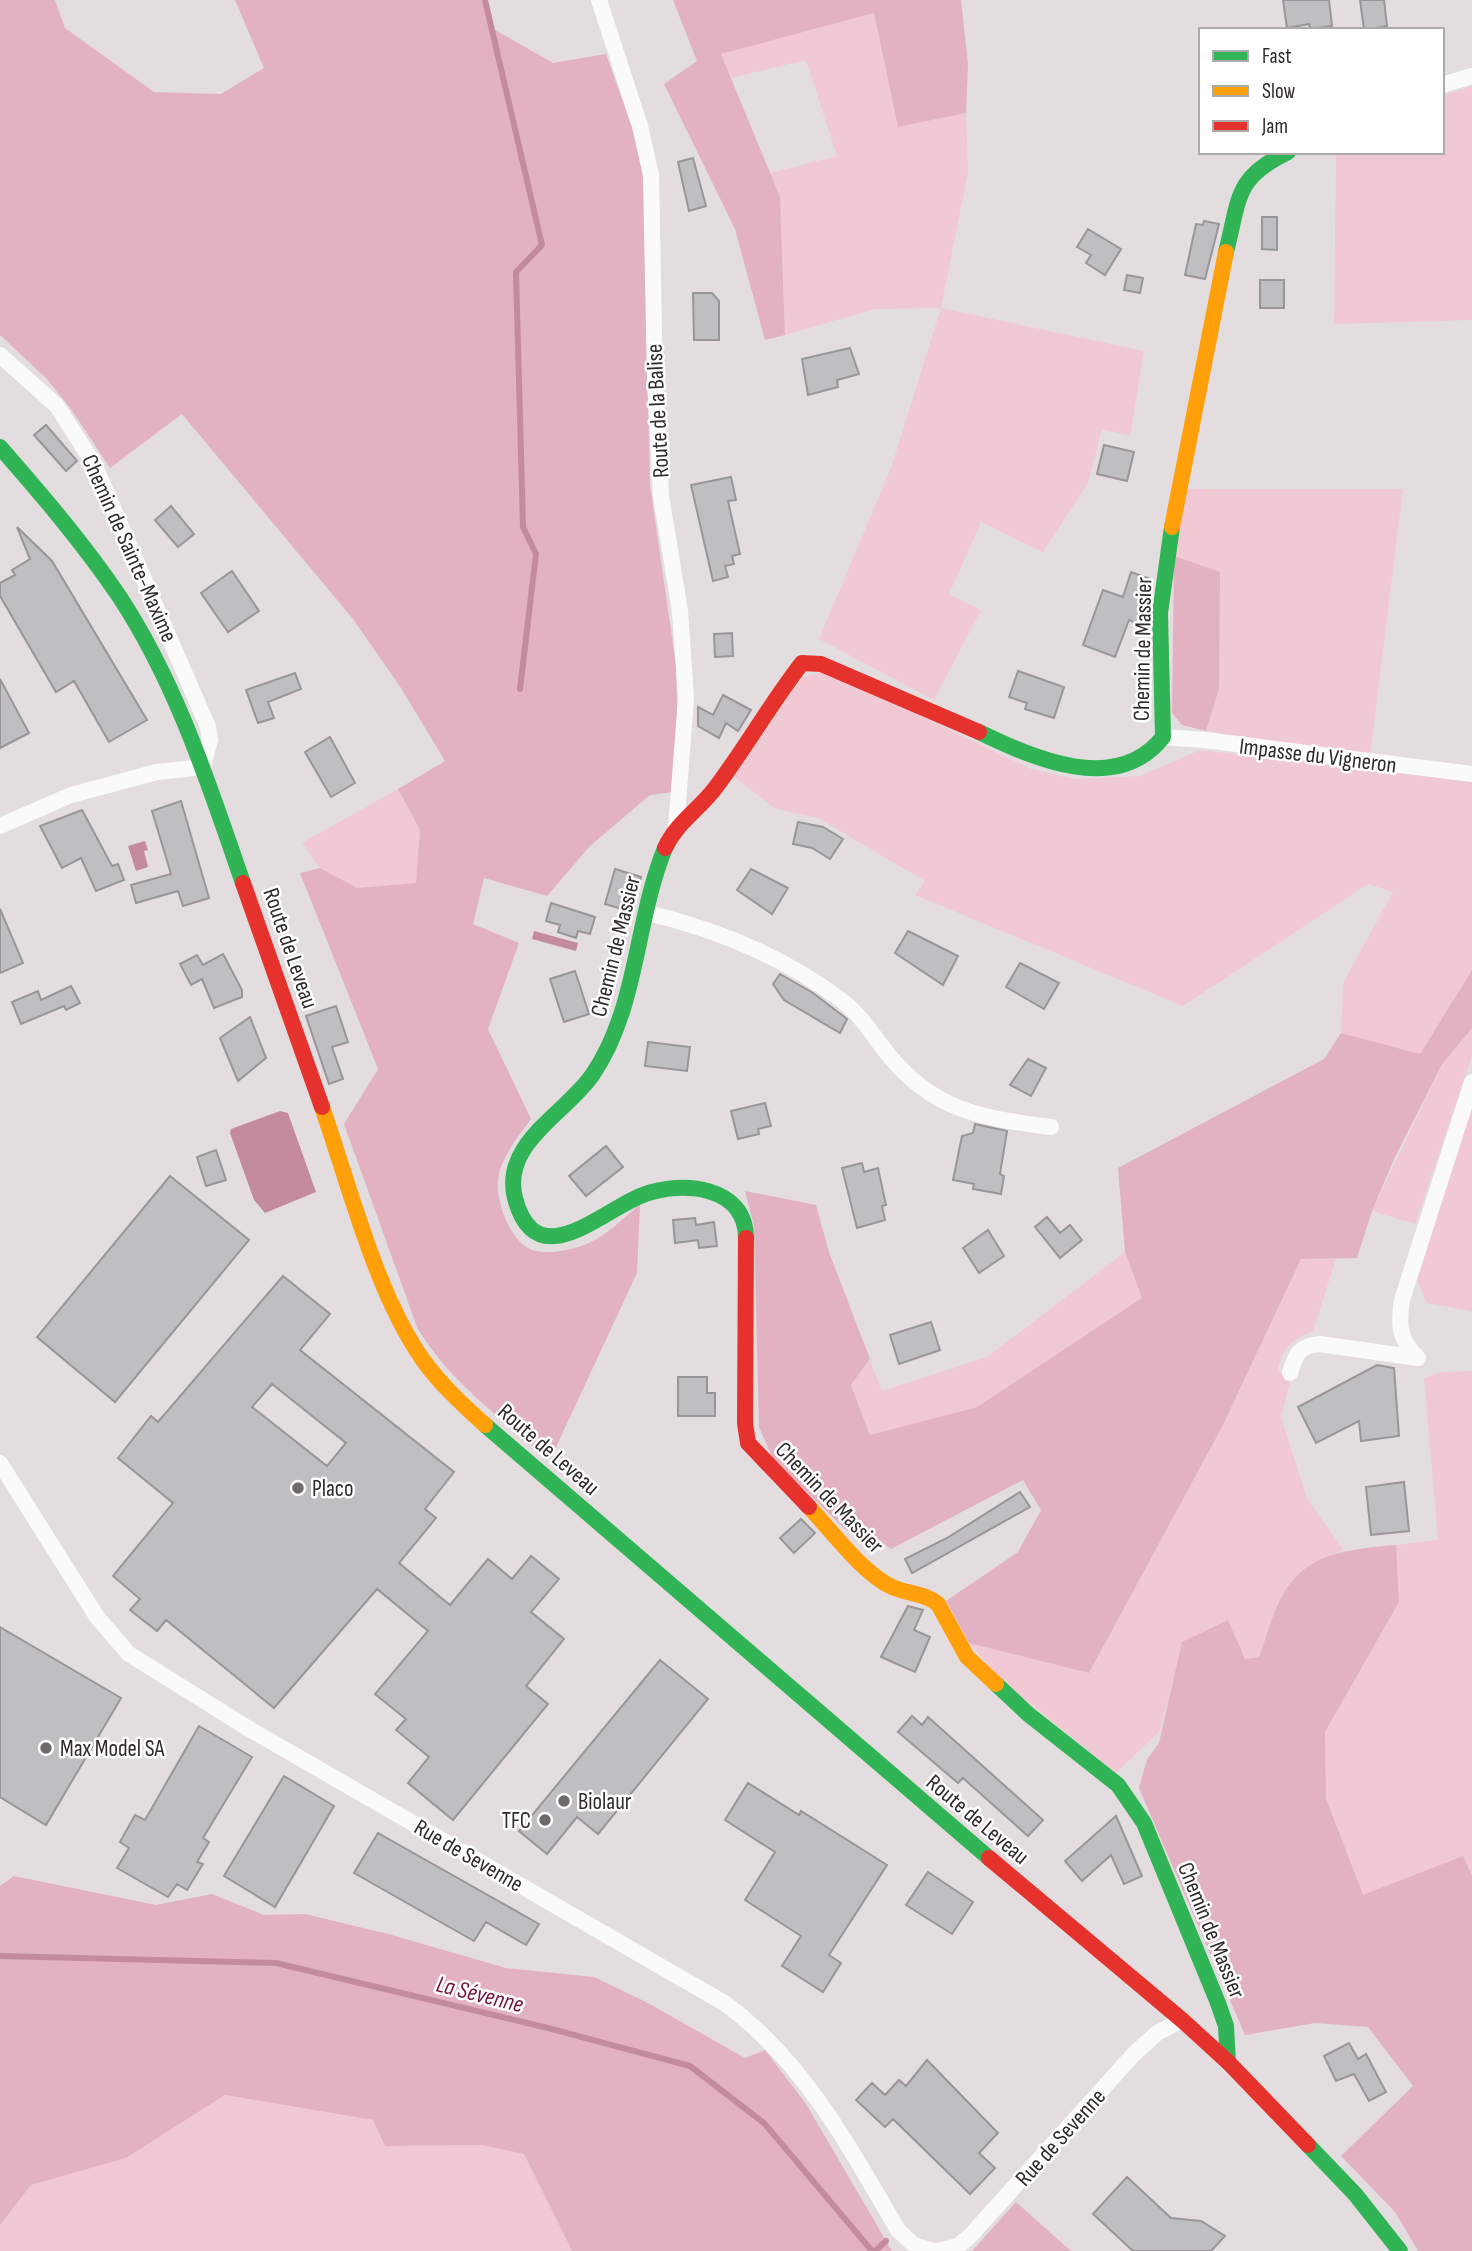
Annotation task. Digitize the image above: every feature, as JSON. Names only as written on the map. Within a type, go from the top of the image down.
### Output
[{"type":"street","name":"Route de la Balise","points":[[599,0],[640,126],[650,175],[661,496],[680,611],[686,699],[676,828]]},
{"type":"street","points":[[1444,84],[1472,76]]},
{"type":"street","name":"Chemin de Massier","points":[[1228,2062],[1226,2026],[1218,2003],[1144,1823],[1118,1785],[1028,1714],[967,1657],[938,1604],[931,1598],[892,1587],[859,1563],[748,1443],[744,1423],[746,1231],[734,1202],[726,1195],[699,1189],[659,1190],[629,1201],[584,1230],[550,1237],[538,1235],[518,1210],[510,1178],[513,1165],[532,1138],[567,1106],[612,1042],[628,1002],[657,870],[676,828],[704,804],[802,663],[809,661],[906,699],[1025,752],[1065,765],[1094,766],[1143,758],[1157,748],[1163,737],[1160,613],[1168,547],[1221,269],[1245,181],[1261,164],[1284,154]]},
{"type":"street","name":"Chemin de Sainte-Maxime","points":[[0,355],[57,406],[94,464],[208,727],[210,740],[203,767]]},
{"type":"street","name":"Route de Leveau","points":[[0,447],[70,527],[120,598],[166,680],[203,767],[386,1291],[420,1360],[439,1383],[476,1417],[913,1794],[1182,2020],[1228,2062],[1355,2194],[1400,2251]]},
{"type":"street","name":"Impasse du Vigneron","points":[[1163,737],[1472,774]]},
{"type":"street","points":[[0,826],[71,795],[157,772],[203,767]]},
{"type":"street","points":[[648,913],[707,927],[758,949],[841,1000],[859,1016],[887,1053],[918,1084],[948,1105],[992,1119],[1051,1127]]},
{"type":"street","points":[[1290,1373],[1297,1351],[1306,1345],[1320,1344],[1418,1359],[1407,1348],[1400,1332],[1402,1300],[1472,1082]]},
{"type":"street","name":"Rue de Sevenne","points":[[0,1463],[102,1625],[129,1654],[246,1727],[726,2004],[773,2043],[814,2090],[898,2230],[914,2245],[935,2251],[958,2246],[970,2236],[1141,2048],[1157,2033],[1182,2020]]},
{"type":"shaded area","points":[[0,0],[55,0],[65,28],[154,92],[221,94],[264,68],[235,0],[487,0],[490,27],[553,63],[606,54],[639,147],[644,178],[650,485],[676,665],[678,739],[674,792],[650,795],[590,846],[547,896],[484,878],[473,924],[519,943],[488,1029],[531,1119],[506,1155],[498,1180],[499,1199],[507,1222],[527,1248],[548,1252],[567,1250],[599,1238],[640,1204],[637,1273],[550,1460],[460,1382],[417,1327],[344,1124],[378,1069],[300,873],[320,868],[357,888],[416,883],[420,830],[398,789],[445,761],[401,688],[353,619],[182,414],[110,468],[71,409],[46,378],[0,335]]},
{"type":"shaded area","points":[[673,0],[961,0],[968,64],[966,113],[898,127],[874,13],[721,54],[780,197],[785,335],[765,340],[735,229],[664,84],[697,61]]},
{"type":"shaded area","points":[[874,13],[898,127],[966,113],[968,172],[941,308],[875,309],[785,335],[780,197],[770,173],[837,156],[806,60],[731,78],[720,54]]},
{"type":"shaded area","points":[[1472,86],[1472,320],[1334,324],[1336,154],[1444,154],[1444,95]]},
{"type":"shaded area","points":[[941,308],[1144,351],[1130,436],[1102,429],[1088,483],[1043,552],[981,522],[949,594],[981,610],[934,700],[819,639],[891,468]]},
{"type":"shaded area","points":[[1188,489],[1403,489],[1370,755],[1206,731],[1219,689],[1174,556]]},
{"type":"shaded area","points":[[1174,556],[1220,572],[1219,689],[1206,731],[1182,725],[1172,713]]},
{"type":"shaded area","points":[[828,671],[1031,769],[1076,779],[1140,776],[1200,750],[1472,782],[1472,970],[1420,1054],[1341,1033],[1343,983],[1393,892],[1368,884],[1183,1006],[915,895],[925,881],[818,818],[776,809],[733,776],[802,677]]},
{"type":"shaded area","points":[[398,789],[420,830],[417,883],[356,888],[320,868],[302,843]]},
{"type":"shaded area","points":[[145,841],[148,850],[144,851],[148,867],[136,871],[128,846]]},
{"type":"shaded area","points":[[534,931],[578,943],[576,951],[532,939]]},
{"type":"shaded area","points":[[1472,970],[1472,1028],[1441,1066],[1394,1159],[1372,1211],[1357,1258],[1301,1259],[1222,1427],[1089,1673],[969,1643],[946,1601],[1018,1552],[1041,1510],[1023,1480],[891,1549],[877,1539],[847,1531],[773,1459],[759,1427],[754,1226],[745,1191],[816,1205],[829,1252],[870,1359],[851,1385],[870,1435],[977,1407],[1142,1298],[1125,1252],[1118,1168],[1324,1059],[1341,1033],[1420,1054]]},
{"type":"shaded area","points":[[1472,1028],[1472,1056],[1415,1224],[1372,1211],[1441,1066]]},
{"type":"shaded area","points":[[1472,1105],[1472,1311],[1427,1303],[1417,1280]]},
{"type":"shaded area","points":[[280,1111],[288,1113],[316,1192],[265,1213],[254,1200],[230,1133],[231,1129]]},
{"type":"shaded area","points":[[1125,1252],[1143,1298],[977,1407],[870,1435],[851,1385],[870,1360],[882,1391],[987,1357]]},
{"type":"shaded area","points":[[1301,1259],[1336,1259],[1313,1331],[1290,1344],[1280,1361],[1278,1369],[1290,1382],[1281,1417],[1307,1498],[1343,1550],[1307,1569],[1295,1580],[1279,1605],[1259,1657],[1245,1659],[1183,1642],[1160,1731],[1116,1773],[1001,1680],[969,1643],[1089,1673],[1222,1427]]},
{"type":"shaded area","points":[[1472,1371],[1472,1875],[1463,1856],[1363,1896],[1326,1798],[1325,1732],[1399,1602],[1396,1545],[1438,1540],[1424,1378],[1442,1372]]},
{"type":"shaded area","points":[[1396,1545],[1399,1602],[1325,1732],[1326,1798],[1363,1895],[1463,1856],[1472,1875],[1472,2251],[1418,2251],[1395,2212],[1341,2156],[1413,2086],[1368,2027],[1315,2023],[1245,2035],[1139,1788],[1147,1759],[1159,1743],[1182,1642],[1228,1620],[1245,1659],[1259,1657],[1281,1598],[1295,1578],[1307,1568],[1334,1554]]},
{"type":"shaded area","points":[[14,1876],[156,1905],[212,1894],[264,1915],[305,1914],[388,1934],[506,1968],[594,1977],[646,2002],[745,2058],[765,2050],[806,2104],[892,2251],[572,2251],[524,2154],[482,2145],[385,2146],[373,2120],[225,2095],[126,2158],[31,2185],[0,2225],[0,1886]]},
{"type":"shaded area","points":[[225,2095],[373,2120],[385,2146],[482,2145],[524,2154],[572,2251],[0,2251],[0,2225],[31,2185],[126,2158]]},
{"type":"shaded area","points":[[1016,2202],[1071,2251],[972,2251]]},
{"type":"building","points":[[1283,0],[1329,0],[1332,26],[1310,28],[1309,24],[1287,28]]},
{"type":"building","points":[[1360,0],[1384,0],[1387,26],[1364,28]]},
{"type":"building","points":[[693,158],[706,206],[689,211],[678,162]]},
{"type":"building","points":[[1262,217],[1277,217],[1277,250],[1262,249]]},
{"type":"building","points":[[1204,221],[1219,224],[1205,279],[1185,275],[1196,224],[1203,225]]},
{"type":"building","points":[[1088,229],[1121,249],[1105,275],[1086,263],[1091,255],[1077,247]]},
{"type":"building","points":[[1127,275],[1143,278],[1140,293],[1124,290]]},
{"type":"building","points":[[1260,280],[1284,280],[1284,308],[1260,308]]},
{"type":"building","points":[[693,293],[712,293],[719,301],[719,340],[694,340]]},
{"type":"building","points":[[850,348],[859,374],[837,380],[838,387],[808,395],[802,359]]},
{"type":"building","points":[[46,425],[77,461],[66,471],[34,435]]},
{"type":"building","points":[[1104,445],[1134,452],[1127,481],[1097,474]]},
{"type":"building","points":[[731,477],[736,500],[728,501],[740,554],[732,556],[734,564],[725,566],[728,577],[713,581],[691,485]]},
{"type":"building","points":[[171,506],[194,534],[178,547],[155,520]]},
{"type":"building","points":[[17,527],[52,561],[147,720],[109,742],[74,681],[56,692],[0,596],[0,583],[15,575],[12,570],[30,559]]},
{"type":"building","points":[[232,571],[259,611],[228,632],[201,593]]},
{"type":"building","points":[[1131,572],[1150,579],[1146,627],[1129,620],[1115,657],[1083,645],[1103,590],[1123,597]]},
{"type":"building","points":[[732,633],[733,656],[715,657],[714,634]]},
{"type":"building","points":[[1018,671],[1064,687],[1054,718],[1025,709],[1027,703],[1009,697]]},
{"type":"building","points":[[295,673],[301,689],[268,702],[274,718],[258,723],[246,690]]},
{"type":"building","points":[[0,679],[29,733],[0,748]]},
{"type":"building","points":[[723,695],[751,710],[738,731],[726,723],[719,738],[698,726],[698,707],[713,715]]},
{"type":"building","points":[[330,737],[355,783],[331,797],[305,752]]},
{"type":"building","points":[[181,801],[209,898],[183,906],[178,891],[136,903],[131,885],[171,874],[152,811]]},
{"type":"building","points":[[82,810],[112,866],[118,864],[124,880],[96,891],[81,858],[62,868],[40,826]]},
{"type":"building","points":[[798,822],[823,827],[843,839],[830,859],[812,848],[793,844]]},
{"type":"building","points":[[615,869],[641,877],[635,899],[625,896],[622,909],[605,904]]},
{"type":"building","points":[[751,869],[788,888],[772,914],[737,890]]},
{"type":"building","points":[[551,903],[595,917],[590,934],[578,931],[576,938],[558,932],[560,925],[546,921]]},
{"type":"building","points":[[0,909],[23,963],[0,973]]},
{"type":"building","points":[[908,931],[958,956],[943,985],[895,953]]},
{"type":"building","points":[[223,954],[242,990],[242,997],[214,1008],[202,979],[191,985],[180,964],[197,955],[203,965]]},
{"type":"building","points":[[1020,963],[1059,983],[1044,1009],[1006,987]]},
{"type":"building","points":[[575,971],[589,1014],[564,1022],[550,979]]},
{"type":"building","points":[[780,974],[813,993],[847,1019],[840,1033],[784,1000],[773,984]]},
{"type":"building","points":[[71,986],[80,1003],[66,1010],[64,1006],[21,1024],[12,1002],[38,991],[41,1000]]},
{"type":"building","points":[[336,1006],[348,1042],[332,1047],[343,1079],[329,1084],[306,1016]]},
{"type":"building","points":[[250,1017],[266,1058],[238,1081],[220,1038]]},
{"type":"building","points":[[648,1042],[690,1047],[687,1071],[645,1066]]},
{"type":"building","points":[[1028,1059],[1046,1068],[1031,1096],[1010,1085]]},
{"type":"building","points":[[765,1103],[771,1126],[758,1129],[759,1134],[738,1139],[731,1111]]},
{"type":"building","points":[[975,1124],[1007,1131],[1000,1174],[1004,1176],[1001,1194],[973,1189],[974,1184],[953,1180],[962,1136],[973,1133]]},
{"type":"building","points":[[606,1146],[623,1167],[586,1196],[569,1176]]},
{"type":"building","points":[[216,1150],[226,1180],[206,1186],[197,1157]]},
{"type":"building","points":[[862,1163],[864,1172],[878,1168],[886,1205],[882,1206],[885,1220],[857,1228],[842,1168]]},
{"type":"building","points":[[170,1176],[249,1240],[115,1402],[37,1337]]},
{"type":"building","points":[[1047,1217],[1060,1233],[1070,1225],[1082,1240],[1060,1258],[1035,1227]]},
{"type":"building","points":[[695,1218],[696,1225],[714,1222],[717,1246],[699,1248],[698,1240],[675,1243],[673,1220]]},
{"type":"building","points":[[988,1230],[1004,1256],[979,1273],[963,1248]]},
{"type":"building","name":"Placo","points":[[283,1276],[330,1314],[300,1350],[454,1472],[425,1509],[436,1518],[399,1563],[450,1605],[488,1559],[512,1579],[531,1556],[559,1579],[531,1612],[564,1639],[526,1686],[548,1704],[453,1820],[408,1783],[429,1757],[396,1730],[406,1719],[375,1694],[428,1631],[377,1589],[274,1708],[166,1620],[157,1631],[130,1610],[140,1599],[113,1576],[173,1503],[118,1458],[151,1416],[158,1422]],"holes":[[[272,1384],[346,1443],[327,1466],[252,1407]]]},
{"type":"building","points":[[931,1322],[940,1350],[899,1364],[890,1335]]},
{"type":"building","points":[[1377,1365],[1394,1368],[1399,1436],[1361,1441],[1359,1421],[1316,1443],[1298,1407]]},
{"type":"building","points":[[678,1377],[707,1377],[707,1393],[715,1393],[715,1416],[678,1416]]},
{"type":"building","points":[[1404,1482],[1409,1531],[1371,1535],[1366,1487]]},
{"type":"building","points":[[1020,1492],[1030,1507],[912,1573],[905,1559],[947,1538]]},
{"type":"building","points":[[801,1519],[815,1533],[794,1553],[780,1538]]},
{"type":"building","points":[[908,1606],[923,1610],[914,1630],[930,1637],[915,1672],[881,1657]]},
{"type":"building","name":"Max Model SA","points":[[0,1627],[121,1698],[46,1825],[0,1797]]},
{"type":"building","points":[[660,1660],[708,1699],[598,1834],[577,1817],[547,1854],[519,1831]]},
{"type":"building","points":[[912,1716],[922,1725],[928,1717],[1043,1820],[1028,1836],[963,1778],[958,1783],[898,1732]]},
{"type":"building","points":[[199,1726],[252,1757],[203,1838],[209,1842],[197,1862],[203,1864],[187,1890],[177,1884],[168,1897],[117,1868],[129,1848],[120,1842],[135,1815],[145,1820]]},
{"type":"building","points":[[284,1776],[334,1806],[275,1907],[224,1876]]},
{"type":"building","points":[[748,1783],[799,1815],[801,1811],[887,1865],[829,1955],[841,1963],[823,1992],[782,1966],[801,1936],[745,1900],[775,1852],[725,1820]]},
{"type":"building","points":[[1116,1816],[1142,1876],[1124,1884],[1111,1855],[1082,1881],[1065,1861]]},
{"type":"building","points":[[378,1833],[539,1924],[526,1945],[486,1922],[474,1941],[354,1873]]},
{"type":"building","points":[[928,1872],[973,1902],[952,1934],[906,1905]]},
{"type":"building","points":[[1349,2043],[1358,2059],[1366,2054],[1386,2092],[1369,2101],[1354,2074],[1336,2081],[1324,2056]]},
{"type":"building","points":[[927,2060],[998,2133],[979,2153],[995,2168],[970,2194],[893,2119],[885,2127],[856,2100],[872,2083],[885,2095],[899,2080],[906,2086]]},
{"type":"building","points":[[1127,2177],[1171,2218],[1201,2221],[1225,2236],[1211,2251],[1133,2251],[1093,2214]]},
{"type":"waterway","points":[[485,0],[542,245],[516,272],[523,527],[536,554],[520,689]]},
{"type":"waterway","name":"La Sévenne","points":[[0,1956],[276,1963],[548,2028],[690,2066],[764,2123],[872,2251]]},
{"type":"waterway","points":[[875,2251],[886,2241]]},
{"type":"traffic: fast","points":[[1226,252],[1238,203],[1248,181],[1270,162],[1284,154]]},
{"type":"traffic: fast","points":[[0,447],[91,557],[140,630],[190,736],[243,883]]},
{"type":"traffic: fast","points":[[979,732],[1049,761],[1099,768],[1122,765],[1144,755],[1163,737],[1160,613],[1172,527]]},
{"type":"traffic: fast","points":[[665,848],[647,905],[628,993],[608,1048],[582,1088],[527,1145],[513,1178],[515,1198],[525,1221],[538,1233],[554,1236],[590,1224],[643,1195],[659,1190],[693,1188],[709,1191],[735,1207],[743,1221],[746,1238]]},
{"type":"traffic: fast","points":[[485,1425],[989,1858]]},
{"type":"traffic: fast","points":[[996,1684],[1028,1714],[1118,1785],[1144,1823],[1218,2003],[1226,2026],[1228,2062]]},
{"type":"traffic: fast","points":[[1308,2145],[1355,2194],[1400,2251]]},
{"type":"traffic: slow","points":[[1172,527],[1226,252]]},
{"type":"traffic: slow","points":[[322,1107],[365,1238],[406,1333],[437,1377],[485,1425]]},
{"type":"traffic: slow","points":[[809,1507],[859,1562],[881,1581],[938,1604],[967,1657],[996,1684]]},
{"type":"traffic: jam","points":[[665,848],[682,823],[716,787],[802,663],[821,664],[979,732]]},
{"type":"traffic: jam","points":[[243,883],[322,1107]]},
{"type":"traffic: jam","points":[[746,1238],[745,1423],[748,1443],[809,1507]]},
{"type":"traffic: jam","points":[[989,1858],[1182,2020],[1228,2062],[1308,2145]]},
{"type":"place","name":"Placo","points":[[298,1488]]},
{"type":"place","name":"Max Model SA","points":[[46,1748]]},
{"type":"place","name":"Biolaur","points":[[564,1801]]},
{"type":"place","name":"TFC","points":[[545,1820]]}]
